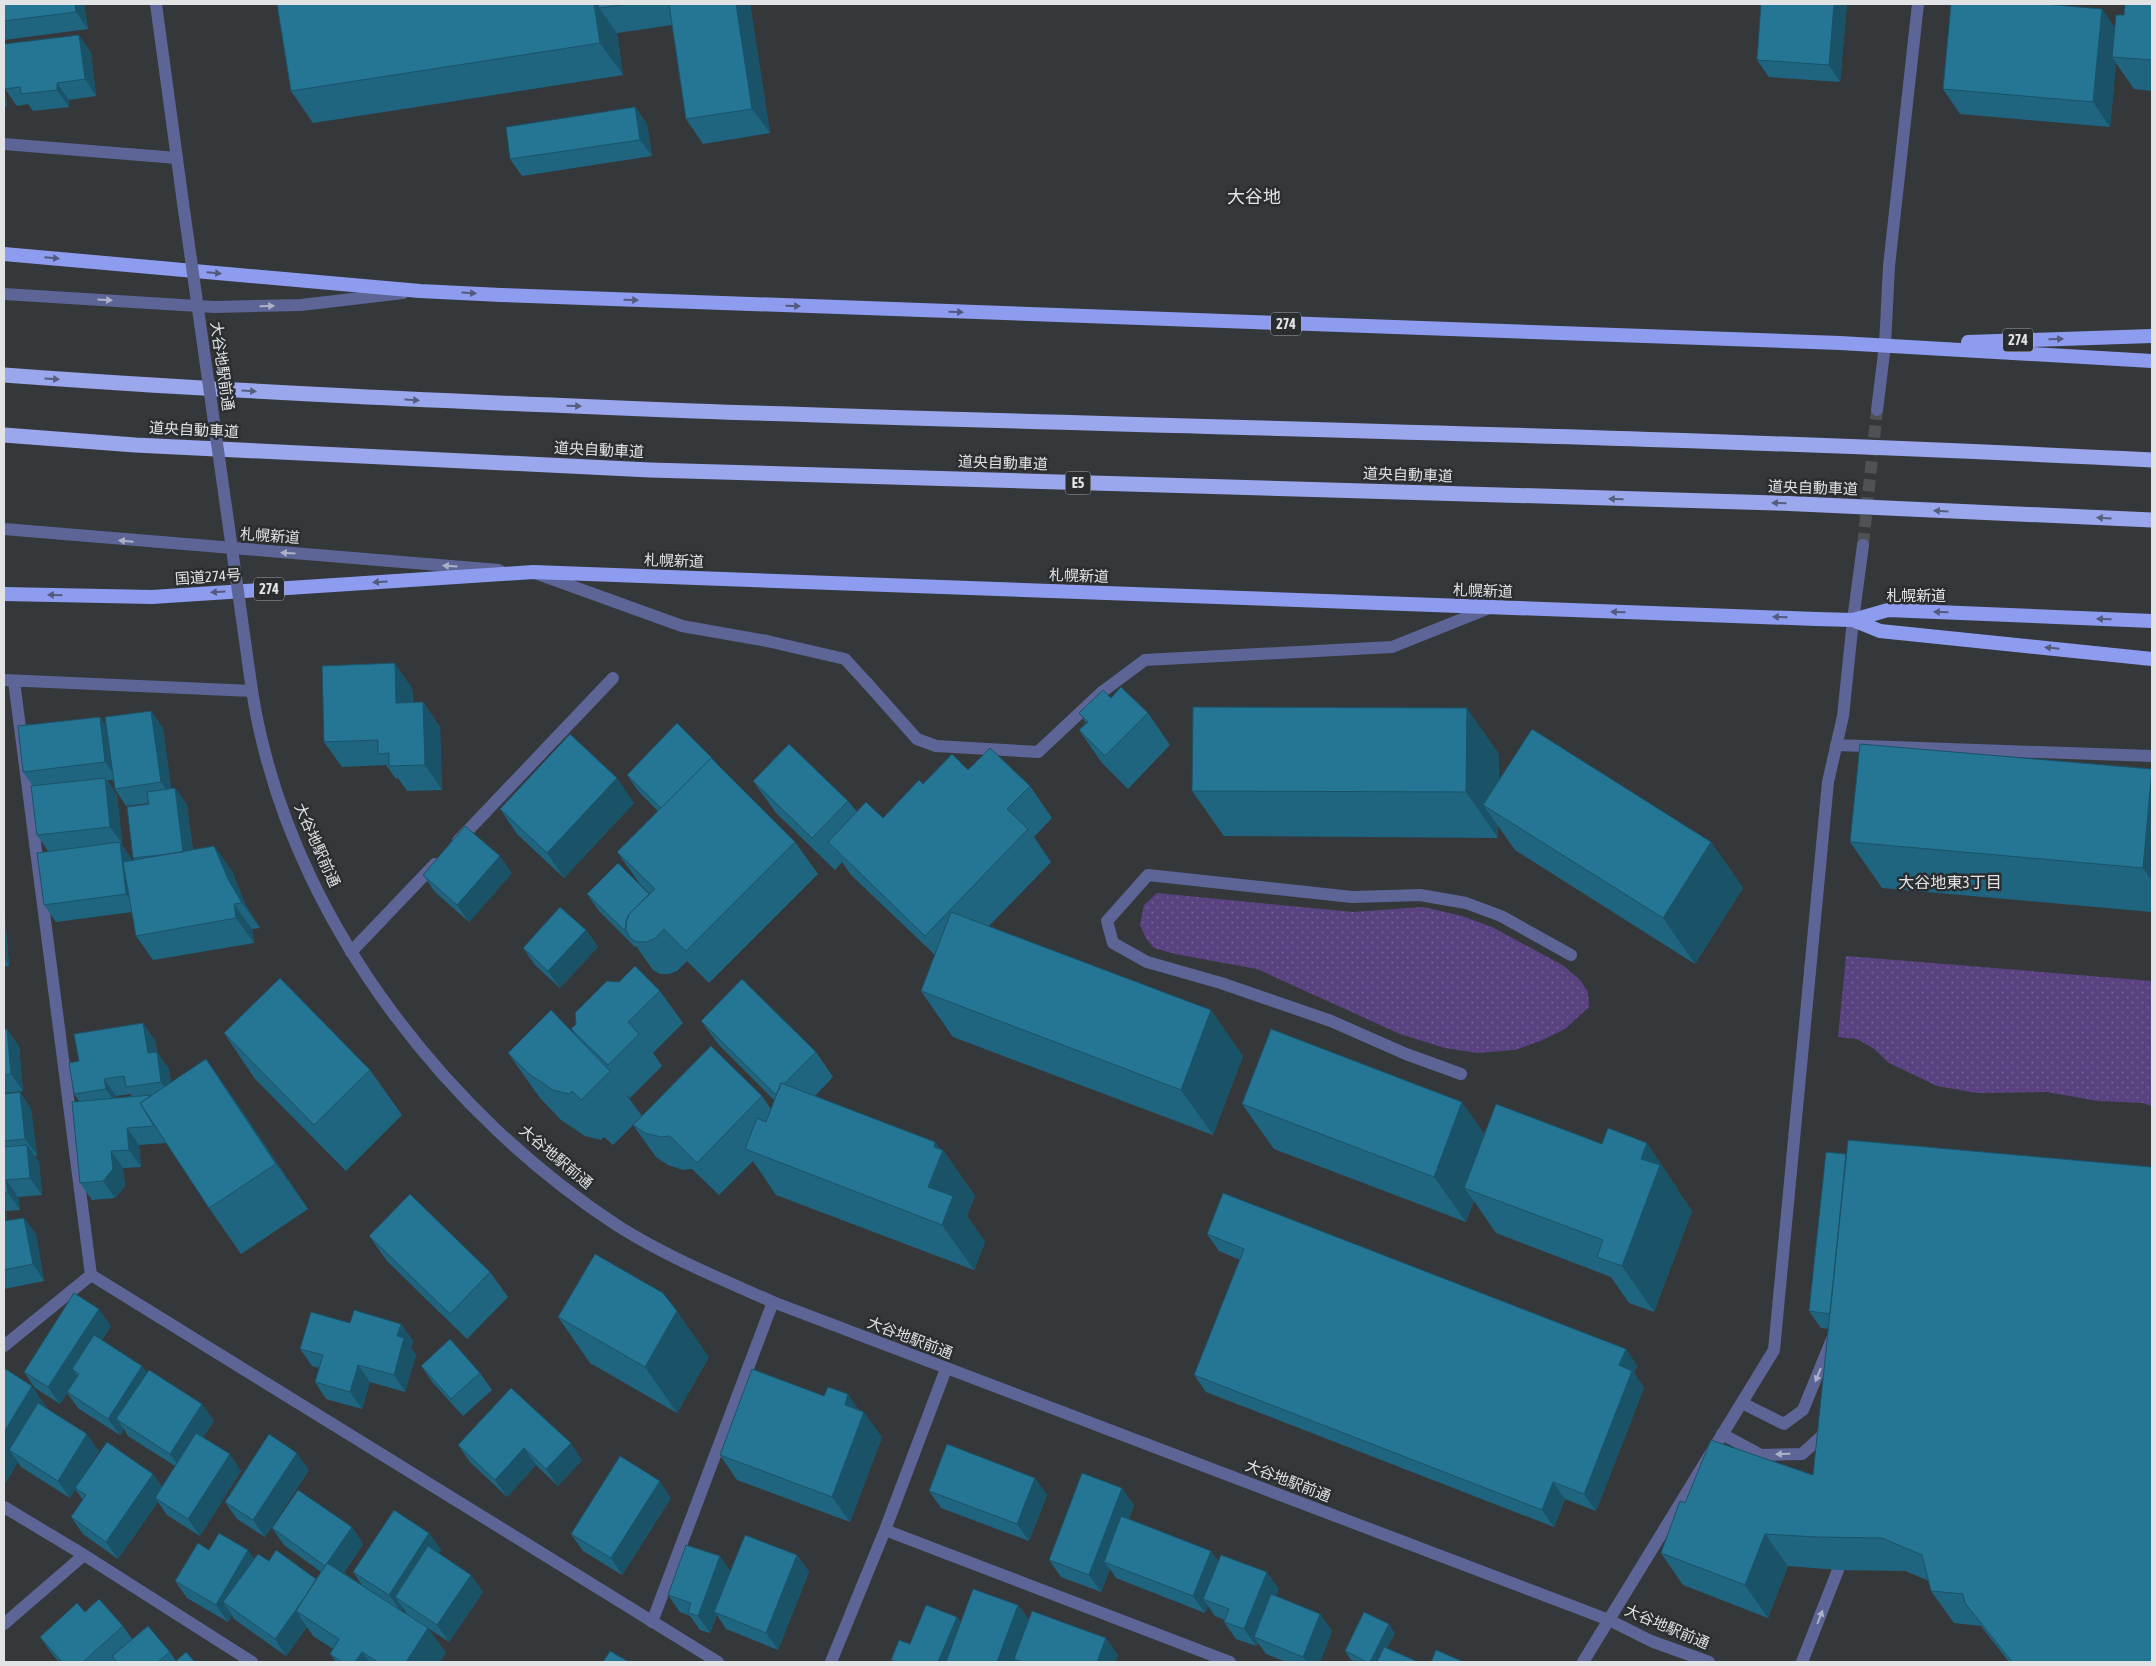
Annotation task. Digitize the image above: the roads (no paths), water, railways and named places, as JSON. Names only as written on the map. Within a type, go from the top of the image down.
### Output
[{"type":"highway","name":"274","points":[[4,254],[420,291],[1885,345],[2152,361]]},
{"type":"highway","name":"274","points":[[1885,345],[2152,336]]},
{"type":"highway","points":[[4,375],[124,384],[435,401],[1780,445],[2152,460]]},
{"type":"highway","name":"道央自動車道","points":[[4,434],[135,445],[650,470],[1766,503],[2152,520]]},
{"type":"highway","name":"国道274号","points":[[4,594],[152,597],[533,572]]},
{"type":"highway","name":"札幌新道","points":[[533,572],[1853,620],[1888,610],[2152,621]]},
{"type":"highway","points":[[1853,620],[1880,631],[2152,659]]},
{"type":"street","name":"大谷地駅前通","points":[[156,4],[176,158],[252,691],[260,733],[280,802],[304,862],[351,952],[397,1021],[435,1067],[476,1110],[571,1193],[619,1227],[672,1257],[773,1302],[1609,1620],[1651,1641],[1709,1662]]},
{"type":"street","points":[[1878,410],[1885,345],[1889,266],[1918,4]]},
{"type":"street","points":[[4,144],[176,158]]},
{"type":"street","points":[[4,294],[214,307],[301,305],[420,291]]},
{"type":"street","name":"札幌新道","points":[[4,529],[533,572]]},
{"type":"street","points":[[1583,1662],[1774,1350],[1828,782],[1843,716],[1863,545]]},
{"type":"street","points":[[533,572],[682,626],[768,641],[845,659],[917,739],[936,746],[1038,752],[1102,692],[1145,660],[1392,647],[1492,607]]},
{"type":"street","points":[[351,952],[613,678]]},
{"type":"street","points":[[91,1275],[9,681],[252,691]]},
{"type":"street","points":[[1836,745],[2152,756]]},
{"type":"street","points":[[1461,1074],[1406,1054],[1330,1021],[1221,983],[1147,962],[1113,944],[1107,921],[1148,875],[1352,897],[1420,895],[1466,903],[1501,916],[1571,955]]},
{"type":"street","points":[[4,1346],[91,1275]]},
{"type":"street","points":[[91,1275],[718,1662]]},
{"type":"street","points":[[652,1622],[773,1302]]},
{"type":"street","points":[[1742,1403],[1784,1424],[1803,1410],[1836,1330],[1835,1368]]},
{"type":"street","points":[[831,1662],[885,1530],[946,1369]]},
{"type":"street","points":[[1722,1434],[1761,1455],[1802,1454],[1825,1433],[1828,1415]]},
{"type":"street","points":[[4,1507],[84,1555],[252,1662]]},
{"type":"street","points":[[885,1530],[1230,1662]]},
{"type":"street","points":[[4,1624],[84,1555]]},
{"type":"street","points":[[1802,1662],[1838,1570]]},
{"type":"tunnel","points":[[1863,545],[1877,410]]},
{"type":"district","name":"大谷地","points":[[1254,197]]},
{"type":"district","name":"大谷地東3丁目","points":[[1950,882]]}]
